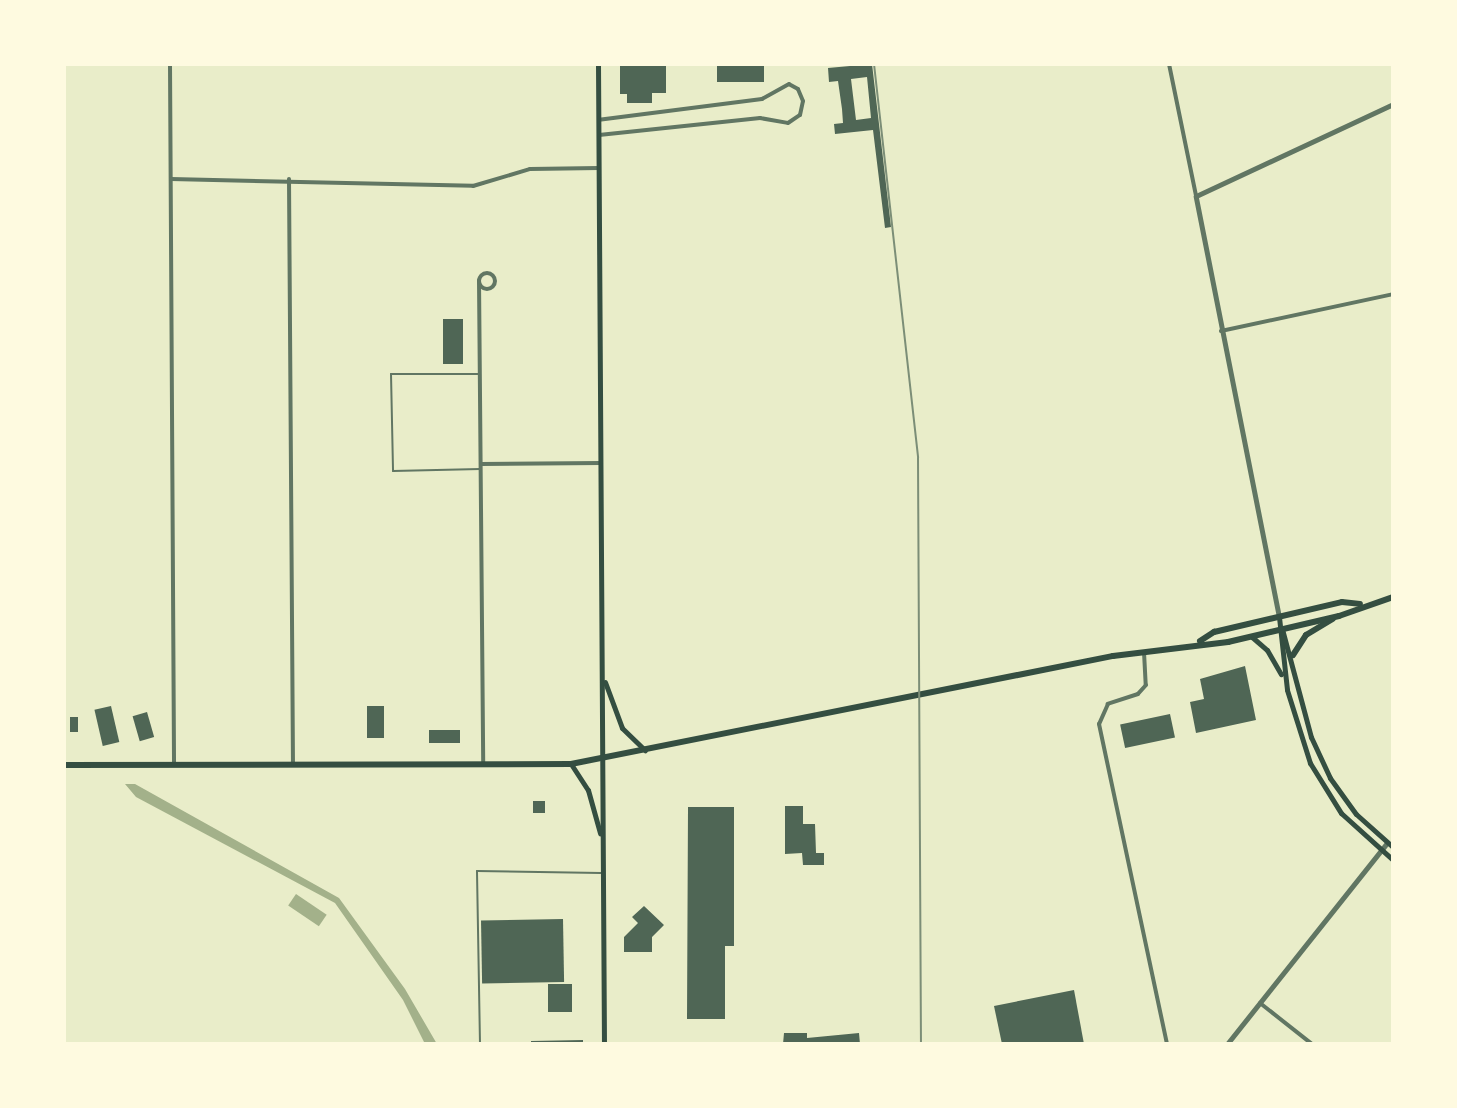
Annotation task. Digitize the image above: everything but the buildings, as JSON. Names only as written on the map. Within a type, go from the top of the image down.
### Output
[{"type":"highway","points":[[1293,655],[1306,635],[1360,604],[1393,597]]},
{"type":"highway","points":[[64,765],[571,764],[905,696],[1200,641],[1214,632],[1342,602],[1360,604]]},
{"type":"highway","points":[[1200,641],[1214,644],[1339,616]]},
{"type":"main road","points":[[598,64],[604,1044]]},
{"type":"main road","points":[[1279,617],[1287,690],[1294,721],[1323,789],[1380,851],[1393,860]]},
{"type":"main road","points":[[1281,629],[1293,655],[1306,718],[1330,778],[1356,814],[1390,845]]},
{"type":"main road","points":[[1252,637],[1267,650],[1287,690]]},
{"type":"main road","points":[[603,678],[622,728],[645,750]]},
{"type":"main road","points":[[1294,721],[1306,718]]},
{"type":"main road","points":[[571,764],[588,790],[602,841]]},
{"type":"street","points":[[170,64],[174,765]]},
{"type":"street","points":[[1169,64],[1279,617]]},
{"type":"street","points":[[599,120],[762,99],[789,84],[798,89],[803,101],[800,115],[788,123],[760,118],[599,135]]},
{"type":"street","points":[[1196,196],[1393,104]]},
{"type":"street","points":[[171,179],[289,179],[332,186],[473,186],[530,169],[599,168]]},
{"type":"street","points":[[289,179],[293,764]]},
{"type":"street","points":[[478,299],[485,289],[495,285],[494,275],[483,273],[479,280],[478,299],[483,763]]},
{"type":"street","points":[[479,280],[485,289]]},
{"type":"street","points":[[1221,331],[1393,294]]},
{"type":"street","points":[[481,466],[601,463]]},
{"type":"street","points":[[1144,652],[1146,685],[1138,694],[1108,704],[1099,724],[1167,1044]]},
{"type":"street","points":[[1227,1044],[1380,851],[1390,845]]},
{"type":"street","points":[[1260,1003],[1312,1044]]},
{"type":"lane","points":[[481,374],[391,374],[393,471],[481,466]]},
{"type":"lane","points":[[480,1044],[477,871],[602,873]]},
{"type":"shaded area","points":[[125,784],[135,784],[339,898],[405,989],[437,1044],[425,1044],[403,1000],[335,903],[136,797]]},
{"type":"shaded area","points":[[296,894],[327,915],[319,926],[288,906]]},
{"type":"railway","points":[[874,64],[918,458],[921,1044]]}]
